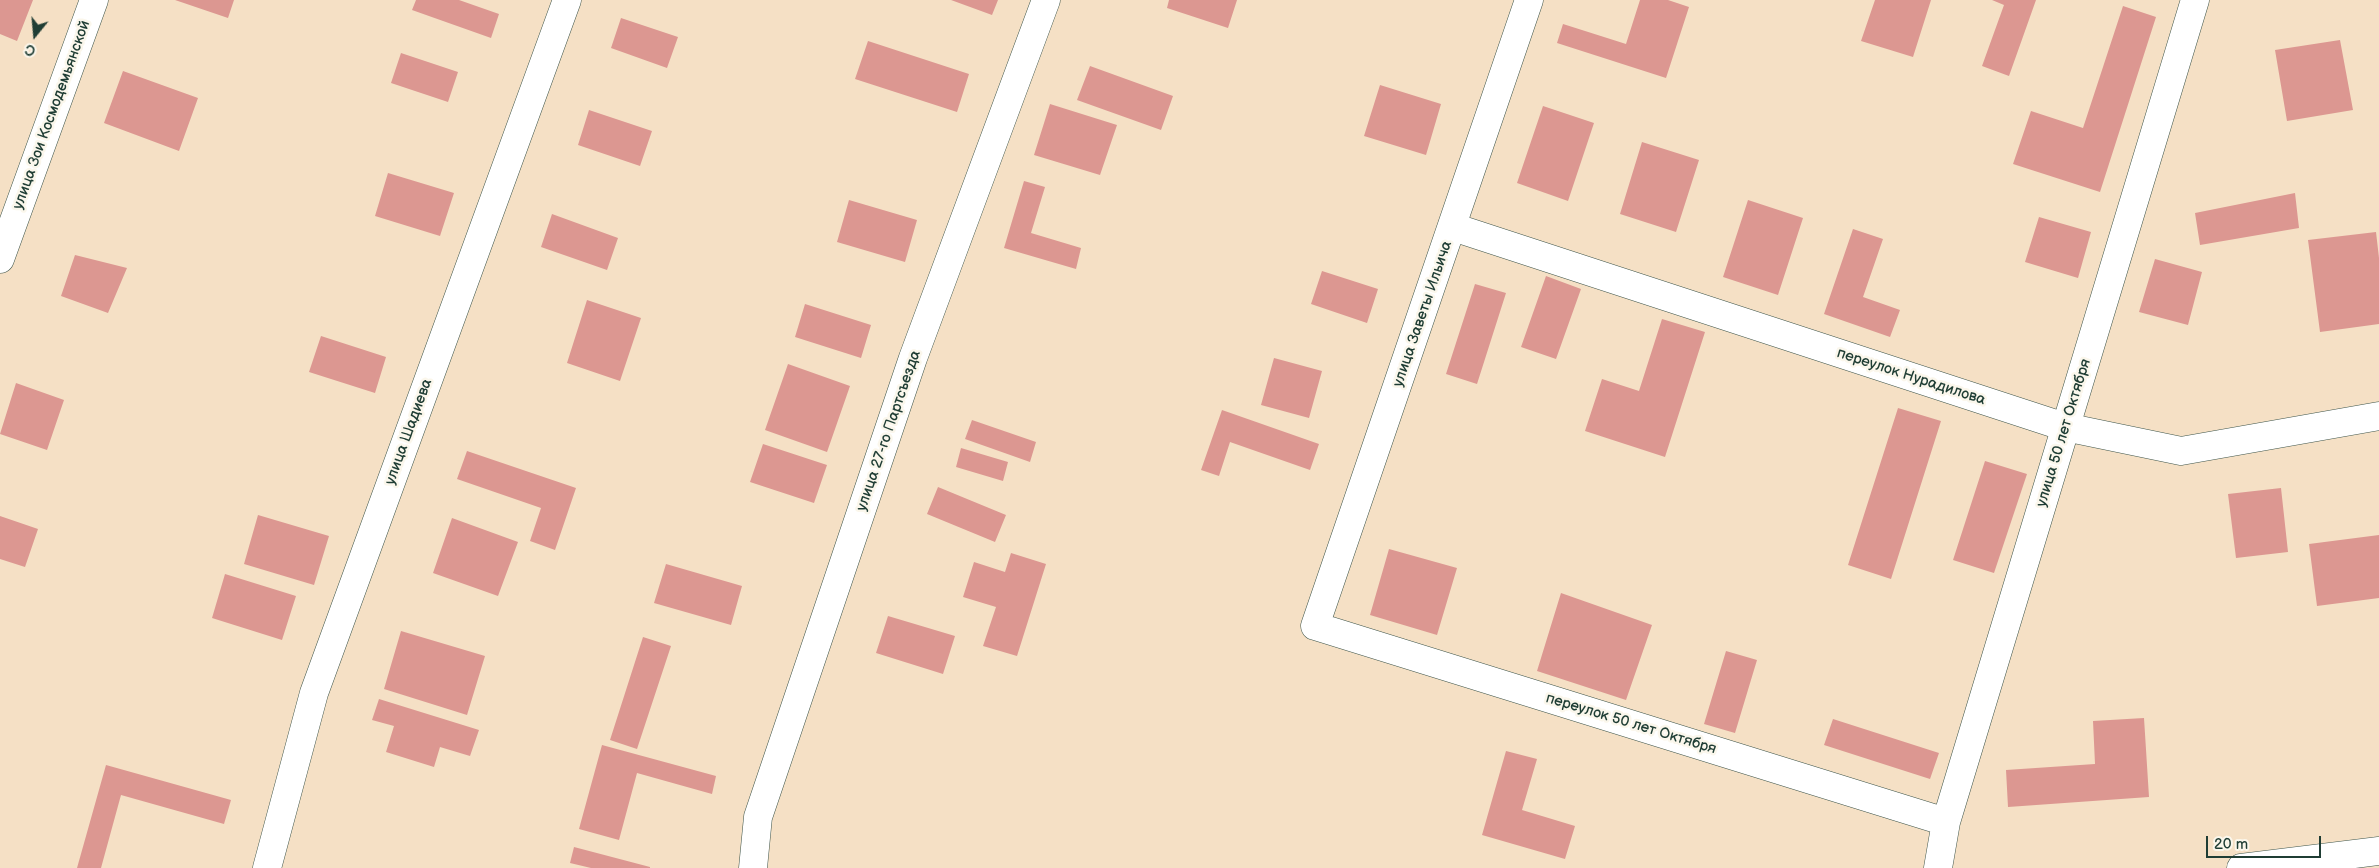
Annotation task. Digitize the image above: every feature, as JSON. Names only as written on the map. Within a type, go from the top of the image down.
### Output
[{"type":"street","name":"улица Зои Космодемьянской","points":[[0,259],[94,0]]},
{"type":"street","name":"улица Шадиева","points":[[267,868],[314,693],[567,0]]},
{"type":"street","name":"улица 27-го Партсъезда","points":[[752,868],[758,817],[761,808],[914,358],[1046,0]]},
{"type":"street","name":"улица Заветы Ильича","points":[[1315,626],[1453,228],[1529,0]]},
{"type":"street","name":"улица 50 лет Октября","points":[[1938,868],[1946,822],[2195,0]]},
{"type":"street","name":"переулок Нурадилова","points":[[1453,228],[2065,427],[2181,451],[2379,416]]},
{"type":"street","name":"переулок 50 лет Октября","points":[[1315,626],[1946,822]]},
{"type":"street","points":[[2241,868],[2379,851]]},
{"type":"building","points":[[0,0],[33,0],[17,41],[0,34]]},
{"type":"building","points":[[175,0],[234,0],[228,18]]},
{"type":"building","points":[[416,0],[459,0],[499,14],[491,38],[412,10]]},
{"type":"building","points":[[951,0],[998,0],[992,15]]},
{"type":"building","points":[[1169,0],[1237,0],[1228,28],[1167,8]]},
{"type":"building","points":[[1640,0],[1668,0],[1689,7],[1666,78],[1557,43],[1563,24],[1626,44]]},
{"type":"building","points":[[1875,0],[1931,0],[1913,57],[1861,41]]},
{"type":"building","points":[[1992,0],[2036,0],[2009,76],[1982,66],[2004,5]]},
{"type":"building","points":[[2123,6],[2156,17],[2100,192],[2013,164],[2031,111],[2083,128]]},
{"type":"building","points":[[621,18],[678,37],[667,68],[611,48]]},
{"type":"building","points":[[2340,40],[2353,110],[2287,121],[2275,50]]},
{"type":"building","points":[[868,41],[969,74],[957,112],[855,79]]},
{"type":"building","points":[[401,53],[458,72],[448,102],[391,83]]},
{"type":"building","points":[[1090,66],[1173,96],[1161,130],[1077,100]]},
{"type":"building","points":[[123,71],[198,98],[179,151],[104,123]]},
{"type":"building","points":[[1380,85],[1441,104],[1426,155],[1364,136]]},
{"type":"building","points":[[1050,104],[1117,125],[1100,175],[1034,155]]},
{"type":"building","points":[[1543,106],[1594,123],[1568,201],[1517,183]]},
{"type":"building","points":[[589,110],[652,131],[640,166],[578,145]]},
{"type":"building","points":[[1642,142],[1699,160],[1676,232],[1620,214]]},
{"type":"building","points":[[388,173],[454,193],[440,236],[375,216]]},
{"type":"building","points":[[1024,181],[1045,187],[1031,233],[1081,248],[1076,269],[1004,248]]},
{"type":"building","points":[[2295,193],[2299,228],[2200,245],[2195,213]]},
{"type":"building","points":[[849,200],[917,220],[905,262],[837,242]]},
{"type":"building","points":[[1748,200],[1803,218],[1778,295],[1723,277]]},
{"type":"building","points":[[552,214],[618,238],[607,270],[541,247]]},
{"type":"building","points":[[2039,217],[2091,232],[2078,278],[2025,262]]},
{"type":"building","points":[[1853,229],[1883,239],[1863,297],[1900,310],[1890,337],[1824,314]]},
{"type":"building","points":[[2376,232],[2379,258],[2379,324],[2320,332],[2308,240]]},
{"type":"building","points":[[75,255],[127,268],[108,313],[61,296]]},
{"type":"building","points":[[2155,259],[2202,272],[2188,325],[2139,312]]},
{"type":"building","points":[[1322,271],[1378,289],[1367,323],[1311,304]]},
{"type":"building","points":[[1546,276],[1581,289],[1556,359],[1521,347]]},
{"type":"building","points":[[1475,284],[1506,293],[1477,384],[1446,374]]},
{"type":"building","points":[[587,300],[641,318],[620,381],[567,363]]},
{"type":"building","points":[[805,304],[871,325],[861,358],[795,337]]},
{"type":"building","points":[[1662,319],[1705,332],[1665,457],[1585,431],[1602,379],[1639,391]]},
{"type":"building","points":[[321,336],[386,357],[375,393],[309,372]]},
{"type":"building","points":[[1274,358],[1322,371],[1309,418],[1261,405]]},
{"type":"building","points":[[788,364],[850,386],[827,452],[765,430]]},
{"type":"building","points":[[16,383],[64,400],[47,450],[0,434]]},
{"type":"building","points":[[1898,408],[1941,421],[1891,579],[1848,565]]},
{"type":"building","points":[[1222,410],[1319,444],[1310,470],[1230,442],[1219,476],[1201,470]]},
{"type":"building","points":[[972,420],[1036,442],[1030,462],[965,439]]},
{"type":"building","points":[[763,444],[827,465],[814,503],[750,482]]},
{"type":"building","points":[[961,448],[1008,462],[1003,481],[956,467]]},
{"type":"building","points":[[467,451],[576,488],[555,550],[530,541],[541,508],[457,479]]},
{"type":"building","points":[[1985,461],[2027,474],[1994,573],[1953,560]]},
{"type":"building","points":[[938,487],[1006,515],[995,542],[927,514]]},
{"type":"building","points":[[2281,488],[2288,552],[2236,558],[2228,494]]},
{"type":"building","points":[[258,515],[329,536],[314,585],[244,564]]},
{"type":"building","points":[[0,516],[38,529],[25,567],[0,559]]},
{"type":"building","points":[[452,518],[518,542],[498,596],[433,573]]},
{"type":"building","points":[[2379,535],[2379,598],[2317,606],[2309,544]]},
{"type":"building","points":[[1389,549],[1457,568],[1437,635],[1370,615]]},
{"type":"building","points":[[1011,553],[1046,564],[1017,656],[983,646],[996,607],[963,597],[974,562],[1005,572]]},
{"type":"building","points":[[666,564],[742,586],[731,625],[654,603]]},
{"type":"building","points":[[225,574],[296,596],[282,640],[212,618]]},
{"type":"building","points":[[1561,593],[1652,625],[1626,700],[1537,671]]},
{"type":"building","points":[[888,616],[955,636],[943,674],[876,653]]},
{"type":"building","points":[[401,631],[485,656],[467,715],[384,689]]},
{"type":"building","points":[[643,637],[671,646],[637,749],[610,740]]},
{"type":"building","points":[[1726,651],[1757,660],[1735,733],[1704,724]]},
{"type":"building","points":[[379,699],[479,730],[470,756],[440,747],[434,767],[386,752],[394,726],[372,720]]},
{"type":"building","points":[[2144,718],[2149,797],[2008,807],[2006,770],[2095,764],[2093,721]]},
{"type":"building","points":[[1833,719],[1939,753],[1930,779],[1824,745]]},
{"type":"building","points":[[602,745],[716,776],[712,794],[637,773],[619,840],[579,829]]},
{"type":"building","points":[[1506,751],[1537,759],[1522,810],[1575,826],[1565,859],[1482,835]]},
{"type":"building","points":[[106,765],[231,800],[224,824],[121,795],[101,868],[77,868]]},
{"type":"building","points":[[574,847],[650,868],[591,868],[570,863]]}]
